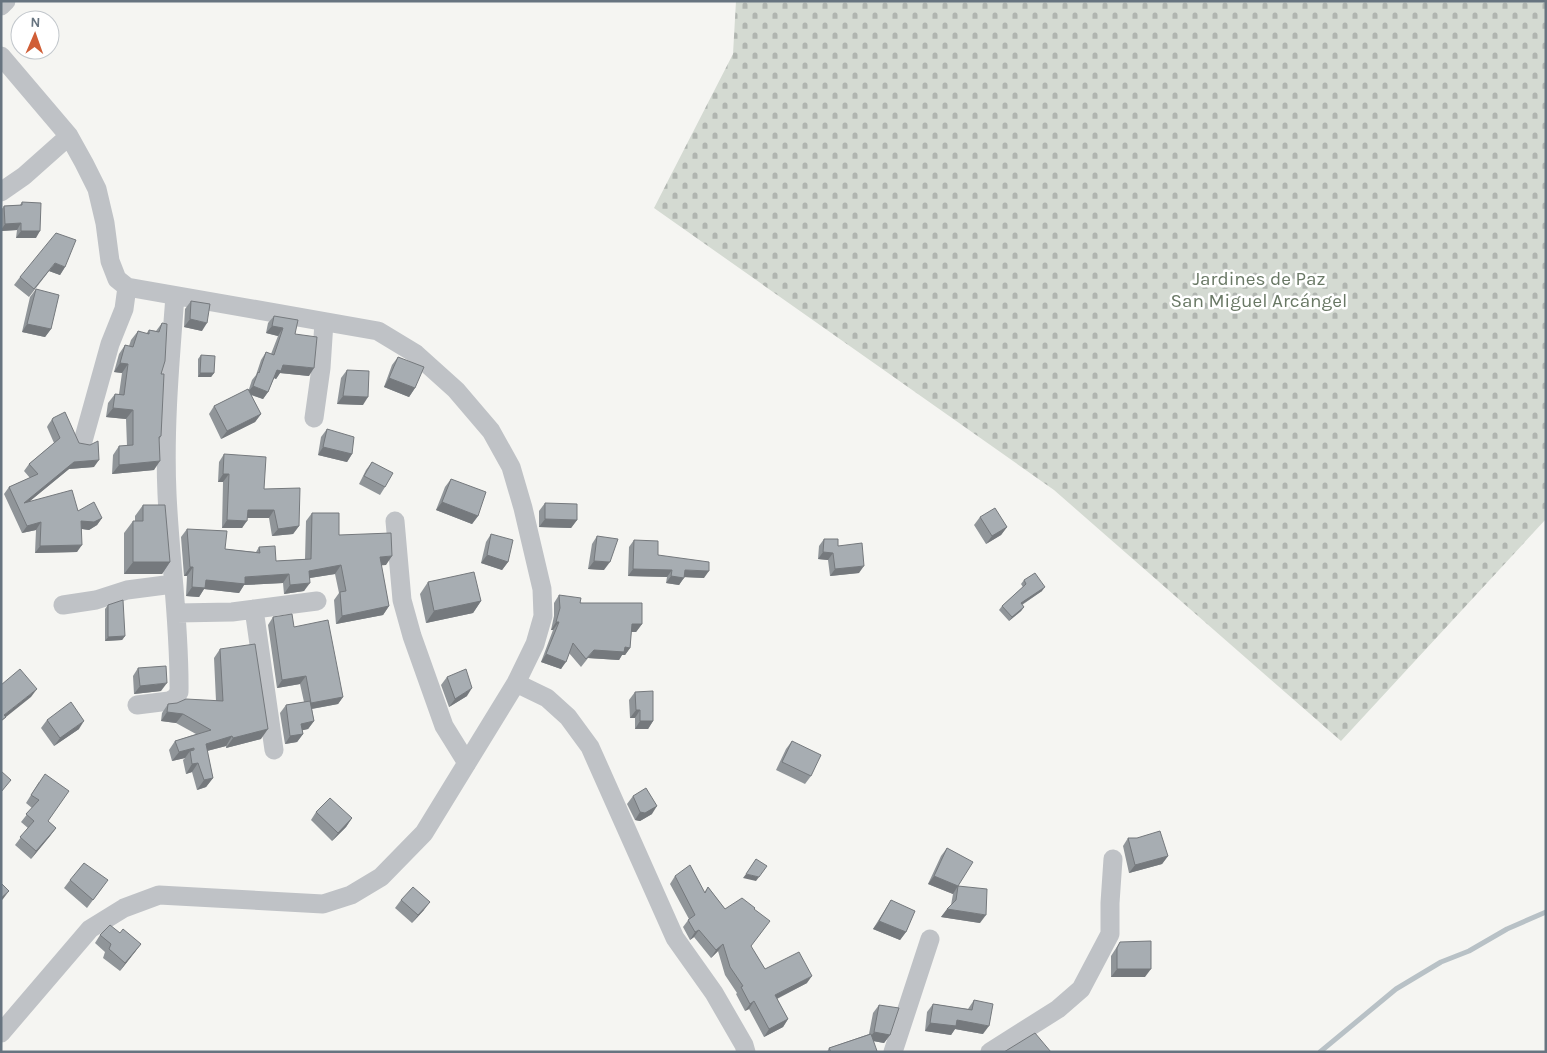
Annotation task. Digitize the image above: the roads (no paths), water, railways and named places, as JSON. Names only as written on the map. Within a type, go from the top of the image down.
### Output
[{"type":"street","points":[[1,6],[6,1]]},
{"type":"street","points":[[1,56],[69,136],[98,189],[106,223],[110,262],[117,279],[127,287],[378,331],[416,354],[456,390],[491,431],[511,466],[542,589],[543,616],[535,644],[516,683],[424,833],[381,877],[351,895],[323,904],[159,895],[124,908],[90,929],[1,1033]]},
{"type":"street","points":[[1,192],[24,176],[69,136]]},
{"type":"street","points":[[82,440],[110,344],[124,309],[127,287]]},
{"type":"street","points":[[137,705],[169,701],[175,698],[179,692],[177,612],[173,584],[167,492],[167,402],[175,296]]},
{"type":"street","points":[[314,418],[324,322]]},
{"type":"street","points":[[395,521],[402,600],[412,636],[444,726],[467,763]]},
{"type":"street","points":[[63,605],[96,600],[127,590],[173,584]]},
{"type":"street","points":[[177,612],[232,612],[317,601]]},
{"type":"street","points":[[254,609],[274,750]]},
{"type":"street","points":[[516,683],[547,698],[568,717],[590,747],[675,938],[714,993],[744,1045],[746,1052]]},
{"type":"street","points":[[990,1052],[1058,1009],[1080,989],[1110,934],[1113,858]]},
{"type":"street","points":[[893,1052],[930,939]]},
{"type":"waterway","points":[[1320,1052],[1396,989],[1441,962],[1469,951],[1507,929],[1546,912]]},
{"type":"park label","name":"Jardines de Paz San Miguel Arcángel","points":[[1259,289]]}]
